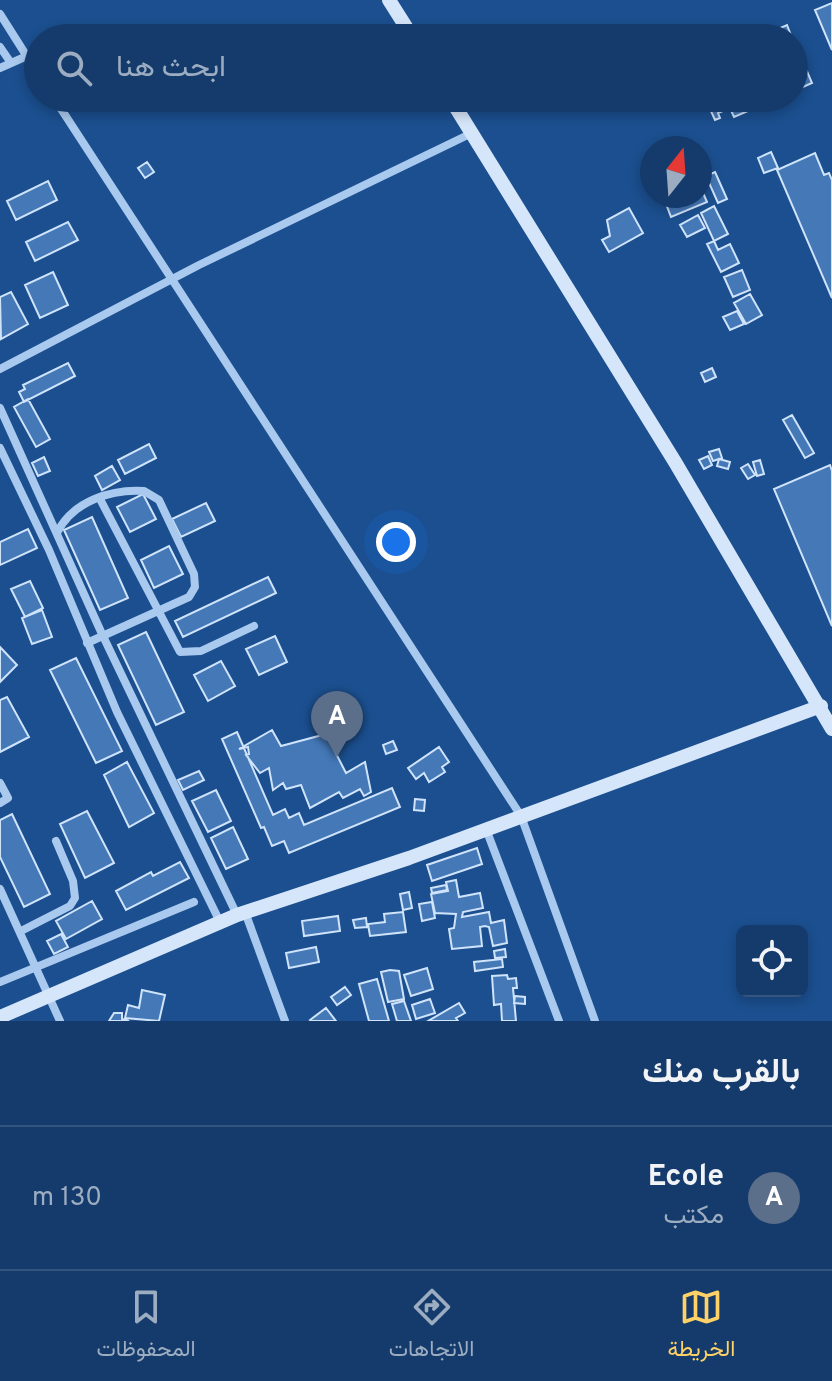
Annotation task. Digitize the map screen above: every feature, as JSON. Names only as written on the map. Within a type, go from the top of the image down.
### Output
[{"type":"street","points":[[389,0],[404,24]]},
{"type":"street","points":[[0,14],[24,51]]},
{"type":"street","points":[[0,47],[11,63]]},
{"type":"street","points":[[0,68],[24,57]]},
{"type":"street","points":[[63,112],[173,278],[276,444],[521,816],[595,1021]]},
{"type":"street","points":[[459,112],[821,706],[832,729]]},
{"type":"street","points":[[0,369],[173,278],[472,133]]},
{"type":"street","points":[[0,408],[70,556],[102,634],[241,914],[285,1021]]},
{"type":"street","points":[[0,448],[87,643],[220,922]]},
{"type":"street","points":[[58,531],[72,510],[137,490],[159,500],[195,582],[189,597],[87,643]]},
{"type":"street","points":[[100,499],[176,649],[185,654],[201,651],[254,626]]},
{"type":"street","points":[[53,562],[70,556]]},
{"type":"street","points":[[0,1017],[241,914],[486,829],[821,706]]},
{"type":"street","points":[[0,783],[8,798],[0,803]]},
{"type":"street","points":[[486,829],[559,1021]]},
{"type":"street","points":[[21,931],[61,912],[75,898],[73,881],[56,841]]},
{"type":"street","points":[[0,889],[51,995],[60,1021]]},
{"type":"street","points":[[0,982],[194,902]]},
{"type":"building","points":[[832,3],[832,50],[815,10]]},
{"type":"building","points":[[711,112],[720,112],[720,118],[715,120]]},
{"type":"building","points":[[771,152],[778,168],[764,173],[758,158]]},
{"type":"building","points":[[815,153],[824,175],[829,173],[832,180],[832,298],[777,170]]},
{"type":"building","points":[[147,162],[154,172],[145,178],[138,168]]},
{"type":"building","points":[[715,172],[727,199],[718,203],[712,190],[712,173]]},
{"type":"building","points":[[48,181],[57,200],[16,220],[7,201]]},
{"type":"building","points":[[712,207],[728,234],[714,241],[701,213]]},
{"type":"building","points":[[629,208],[643,233],[609,252],[602,240],[610,236],[607,220]]},
{"type":"building","points":[[668,208],[693,208],[671,217]]},
{"type":"building","points":[[698,215],[705,228],[687,237],[680,225]]},
{"type":"building","points":[[68,222],[78,240],[35,261],[26,242]]},
{"type":"building","points":[[714,241],[718,250],[730,244],[739,263],[721,272],[707,244]]},
{"type":"building","points":[[742,270],[750,290],[733,297],[724,277]]},
{"type":"building","points":[[53,272],[68,305],[40,318],[25,285]]},
{"type":"building","points":[[11,292],[28,324],[1,339],[0,297]]},
{"type":"building","points":[[750,294],[762,315],[746,324],[734,303]]},
{"type":"building","points":[[737,311],[744,324],[730,330],[723,317]]},
{"type":"building","points":[[68,363],[75,376],[24,402],[19,392],[25,389],[23,385]]},
{"type":"building","points":[[712,368],[716,377],[705,382],[701,373]]},
{"type":"building","points":[[28,399],[50,439],[36,447],[14,407]]},
{"type":"building","points":[[792,415],[814,453],[805,458],[783,420]]},
{"type":"building","points":[[149,444],[156,458],[125,474],[118,460]]},
{"type":"building","points":[[719,449],[722,458],[713,461],[709,452]]},
{"type":"building","points":[[708,456],[712,465],[704,469],[699,460]]},
{"type":"building","points":[[44,457],[50,471],[38,476],[32,463]]},
{"type":"building","points":[[719,459],[730,462],[728,469],[717,466]]},
{"type":"building","points":[[760,460],[764,474],[757,476],[753,462]]},
{"type":"building","points":[[748,464],[755,475],[748,479],[741,468]]},
{"type":"building","points":[[830,465],[832,471],[832,626],[774,489]]},
{"type":"building","points":[[112,466],[120,480],[102,490],[95,476]]},
{"type":"building","points":[[143,494],[156,519],[130,532],[117,507]]},
{"type":"building","points":[[206,503],[215,521],[181,537],[172,519]]},
{"type":"building","points":[[92,517],[128,598],[100,610],[64,530]]},
{"type":"building","points":[[28,529],[37,548],[0,565],[0,542]]},
{"type":"building","points":[[169,546],[183,574],[154,588],[141,560]]},
{"type":"building","points":[[268,577],[276,593],[183,637],[175,621]]},
{"type":"building","points":[[30,581],[43,608],[25,617],[11,589]]},
{"type":"building","points":[[42,610],[52,637],[32,644],[22,618]]},
{"type":"building","points":[[146,632],[184,712],[156,725],[118,645]]},
{"type":"building","points":[[275,636],[287,662],[259,675],[246,649]]},
{"type":"building","points":[[0,647],[17,665],[0,682]]},
{"type":"building","points":[[76,658],[122,751],[96,763],[50,670]]},
{"type":"building","points":[[221,661],[235,686],[208,701],[194,675]]},
{"type":"building","points":[[7,697],[29,737],[0,752],[0,700]]},
{"type":"building","points":[[272,730],[281,746],[326,734],[346,773],[365,762],[371,792],[364,796],[360,789],[343,798],[339,792],[310,808],[301,785],[286,789],[283,783],[273,790],[269,768],[260,773],[246,755],[249,754],[248,747],[239,749]]},
{"type":"building","points":[[237,732],[273,815],[285,809],[289,818],[299,813],[304,825],[392,788],[400,807],[289,853],[284,841],[272,846],[222,739]]},
{"type":"building","points":[[393,741],[397,750],[386,754],[383,745]]},
{"type":"building","points":[[439,747],[449,762],[442,767],[445,772],[429,782],[424,773],[416,779],[408,768]]},
{"type":"building","points":[[127,762],[154,813],[129,827],[104,775]]},
{"type":"building","points":[[199,771],[204,780],[183,790],[178,780]]},
{"type":"building","points":[[216,790],[231,821],[208,832],[192,801]]},
{"type":"building","points":[[415,799],[425,800],[424,811],[414,810]]},
{"type":"building","points":[[87,811],[114,863],[85,878],[60,824]]},
{"type":"building","points":[[12,814],[50,894],[24,907],[0,857],[0,820]]},
{"type":"building","points":[[233,827],[248,859],[226,869],[211,838]]},
{"type":"building","points":[[477,848],[482,864],[432,881],[427,865]]},
{"type":"building","points":[[180,862],[189,878],[126,910],[116,891],[151,872],[153,876]]},
{"type":"building","points":[[456,880],[459,897],[480,893],[483,908],[463,912],[462,917],[489,912],[491,923],[504,920],[507,943],[493,946],[489,927],[485,926],[480,927],[482,946],[452,949],[449,929],[454,928],[456,914],[435,913],[431,894],[448,891],[446,882]]},
{"type":"building","points":[[446,885],[447,890],[432,893],[431,888]]},
{"type":"building","points":[[409,892],[412,908],[403,910],[400,894]]},
{"type":"building","points":[[92,901],[102,919],[66,939],[56,921]]},
{"type":"building","points":[[432,902],[435,918],[422,921],[419,904]]},
{"type":"building","points":[[403,912],[406,932],[370,936],[368,924],[385,922],[384,914]]},
{"type":"building","points":[[338,916],[340,931],[304,936],[302,921]]},
{"type":"building","points":[[366,918],[367,927],[355,928],[353,920]]},
{"type":"building","points":[[61,934],[68,947],[54,954],[47,941]]},
{"type":"building","points":[[316,947],[319,962],[289,968],[286,953]]},
{"type":"building","points":[[505,949],[506,957],[495,958],[494,951]]},
{"type":"building","points":[[502,959],[503,967],[475,971],[474,962]]},
{"type":"building","points":[[427,968],[433,989],[411,996],[404,975]]},
{"type":"building","points":[[399,971],[404,999],[388,1002],[381,972]]},
{"type":"building","points":[[507,975],[508,979],[516,978],[517,988],[513,988],[516,1021],[502,1021],[501,1004],[494,1005],[492,976]]},
{"type":"building","points":[[377,979],[389,1021],[369,1021],[359,984]]},
{"type":"building","points":[[345,987],[351,995],[337,1005],[331,997]]},
{"type":"building","points":[[142,990],[165,995],[159,1021],[125,1018],[128,1005],[139,1008]]},
{"type":"building","points":[[515,996],[525,997],[525,1004],[514,1003]]},
{"type":"building","points":[[430,999],[435,1013],[416,1019],[412,1005]]},
{"type":"building","points":[[404,1001],[411,1021],[397,1021],[392,1004]]},
{"type":"building","points":[[459,1003],[465,1013],[456,1018],[458,1021],[428,1021]]},
{"type":"building","points":[[326,1008],[336,1021],[310,1020]]},
{"type":"building","points":[[114,1013],[122,1013],[122,1019],[129,1021],[109,1021]]},
{"type":"place","name":"Ecole","points":[[337,757]]}]
